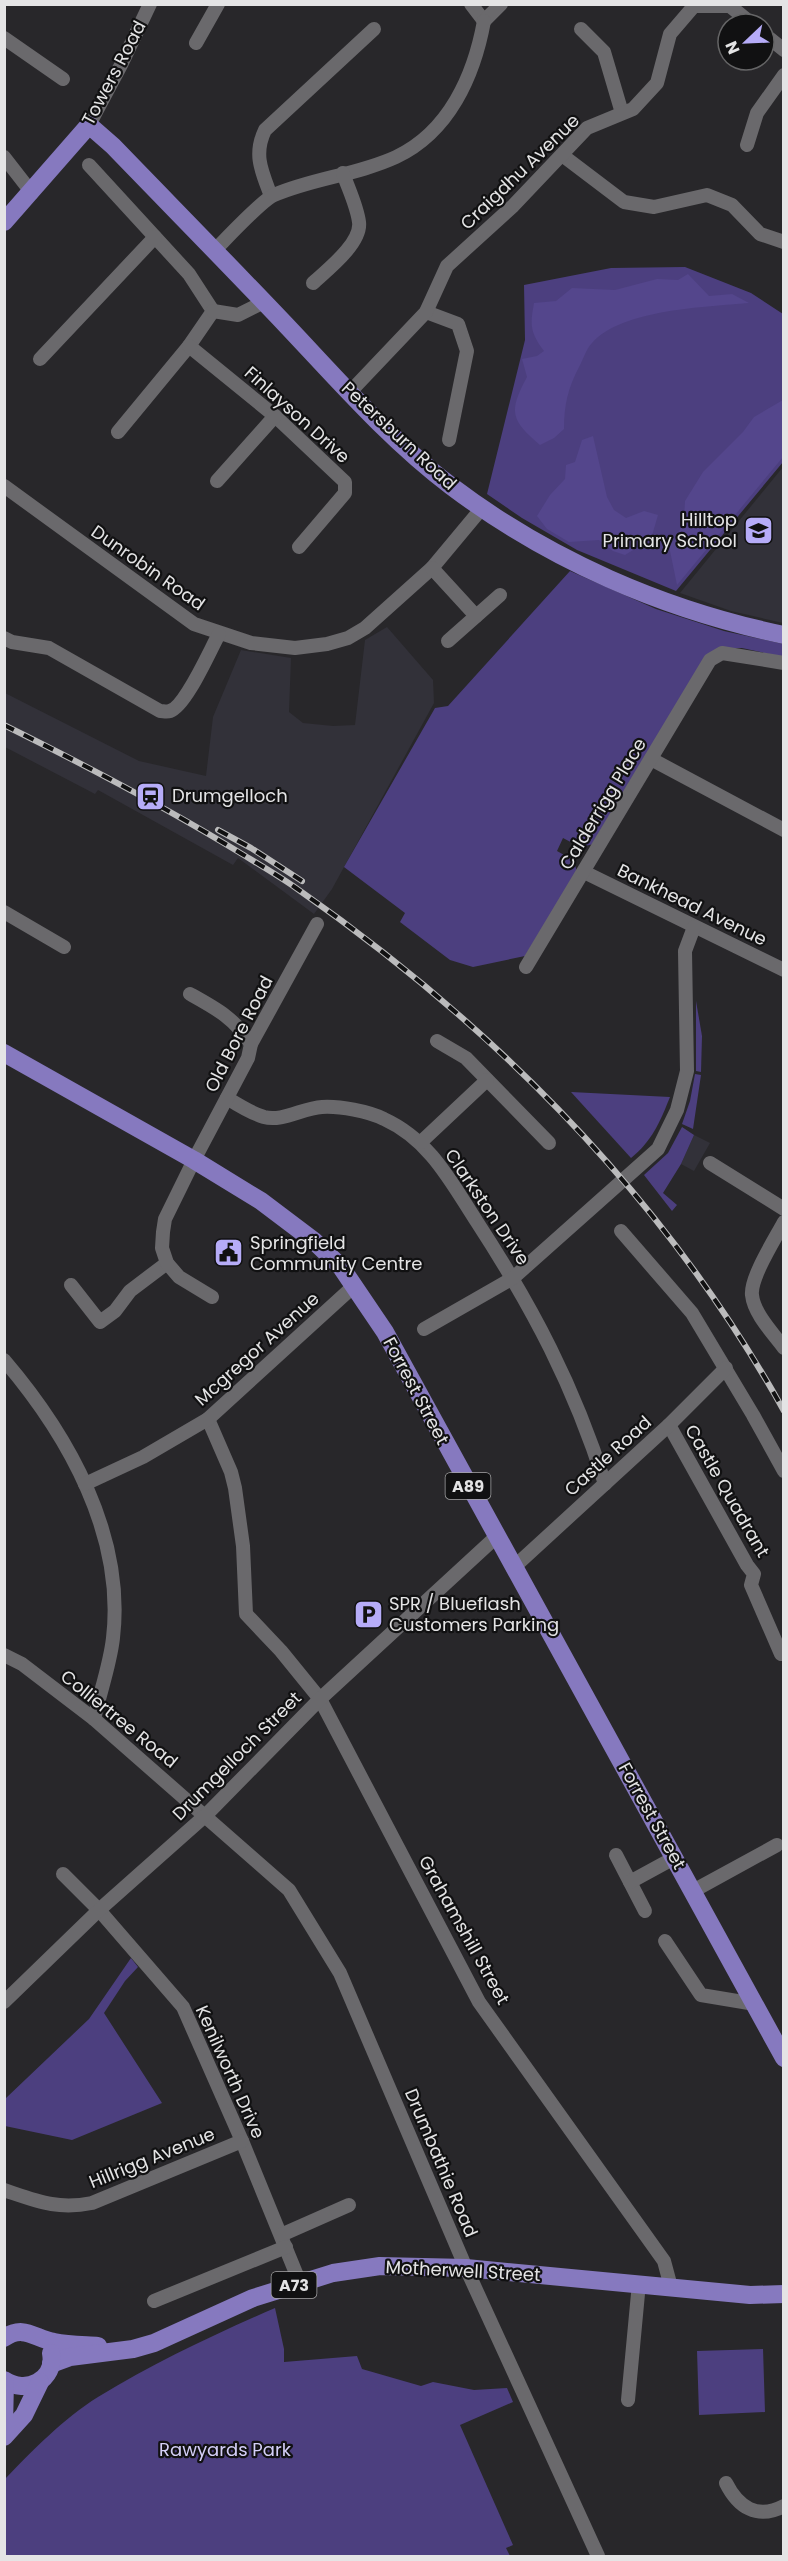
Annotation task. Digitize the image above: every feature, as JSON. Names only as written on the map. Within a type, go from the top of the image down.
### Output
[{"type":"main road","name":"Towers Road","points":[[4,222],[32,193],[89,125]]},
{"type":"main road","name":"Petersburn Road","points":[[89,125],[113,146],[350,392],[424,464],[482,508],[549,548],[615,582],[718,620],[783,635]]},
{"type":"main road","name":"Forrest Street","points":[[4,1053],[194,1160],[261,1201],[314,1241],[341,1267],[355,1285],[385,1332],[783,2058]]},
{"type":"main road","name":"Motherwell Street","points":[[51,2364],[70,2357],[133,2349],[154,2343],[253,2298],[347,2270],[380,2266],[466,2268],[750,2295],[783,2294]]},
{"type":"main road","name":"A73","points":[[7,2334],[26,2331],[45,2340],[133,2349]]},
{"type":"main road","points":[[4,2437],[24,2415],[40,2382],[48,2373],[51,2364],[50,2349],[45,2340]]},
{"type":"main road","points":[[4,2426],[5,2380],[24,2387],[40,2382]]},
{"type":"street","name":"Towers Road","points":[[89,125],[150,4]]},
{"type":"street","points":[[196,43],[218,4]]},
{"type":"street","points":[[471,4],[484,21]]},
{"type":"street","points":[[214,251],[271,196],[397,156],[417,143],[449,114],[466,81],[480,42],[484,21],[501,4]]},
{"type":"street","name":"Craigdhu Avenue","points":[[350,392],[426,312],[447,266],[513,206],[587,128],[633,109],[657,83],[670,34],[694,6],[730,6],[737,12]]},
{"type":"street","points":[[271,196],[258,155],[259,143],[265,130],[374,29]]},
{"type":"street","points":[[581,29],[604,52],[622,113]]},
{"type":"street","points":[[4,38],[63,79]]},
{"type":"street","points":[[747,145],[757,112],[783,75]]},
{"type":"street","points":[[562,155],[624,202],[654,207],[707,195],[732,205],[760,234],[783,242]]},
{"type":"street","points":[[4,157],[32,193]]},
{"type":"street","points":[[89,165],[189,274],[213,311],[238,315],[264,302]]},
{"type":"street","points":[[313,284],[346,251],[358,232],[359,222],[343,173]]},
{"type":"street","points":[[40,359],[155,237]]},
{"type":"street","points":[[118,432],[189,346],[213,311]]},
{"type":"street","points":[[426,312],[458,324],[467,351],[449,440]]},
{"type":"street","name":"Finlayson Drive","points":[[189,346],[275,416],[345,482],[345,493],[299,547]]},
{"type":"street","points":[[217,481],[275,416]]},
{"type":"street","name":"Dunrobin Road","points":[[4,486],[194,624],[251,643],[295,648],[327,644],[348,638],[378,618],[432,568],[482,508]]},
{"type":"street","points":[[432,568],[476,616]]},
{"type":"street","points":[[448,641],[500,596]]},
{"type":"street","points":[[4,638],[12,642],[49,648],[160,711],[168,712],[177,707],[184,697],[219,634]]},
{"type":"street","name":"Calderrigg Place","points":[[526,967],[710,660],[722,653],[783,663]]},
{"type":"street","points":[[651,759],[783,830]]},
{"type":"street","name":"Bankhead Avenue","points":[[584,872],[783,970]]},
{"type":"street","points":[[4,912],[64,947]]},
{"type":"street","name":"Old Bore Road","points":[[167,1263],[162,1248],[165,1219],[248,1058],[251,1044],[317,924]]},
{"type":"street","points":[[424,1329],[513,1278],[643,1164],[663,1141],[683,1092],[688,1057],[685,951],[694,927]]},
{"type":"street","points":[[190,994],[223,1013],[239,1026],[251,1044]]},
{"type":"street","points":[[437,1041],[466,1058],[549,1143]]},
{"type":"street","points":[[421,1142],[487,1080]]},
{"type":"street","name":"Clarkston Drive","points":[[227,1098],[265,1118],[321,1107],[346,1109],[383,1118],[421,1142],[444,1172],[513,1278],[562,1368],[586,1426],[605,1484]]},
{"type":"street","points":[[710,1163],[783,1209]]},
{"type":"street","points":[[783,1222],[754,1281],[752,1296],[758,1311],[783,1348]]},
{"type":"street","points":[[621,1230],[692,1313],[726,1368],[783,1471]]},
{"type":"street","points":[[71,1285],[100,1322],[115,1311],[130,1291],[167,1263],[179,1277],[212,1297]]},
{"type":"street","name":"Mcgregor Avenue","points":[[85,1484],[143,1457],[208,1419],[355,1285]]},
{"type":"street","points":[[4,1360],[51,1419],[85,1484],[100,1523],[111,1562],[115,1605],[113,1640],[94,1719]]},
{"type":"street","name":"Castle Road","points":[[513,1568],[669,1425],[726,1368]]},
{"type":"street","name":"Grahamshill Street","points":[[208,1419],[236,1488],[243,1546],[246,1614],[281,1651],[320,1699],[479,2002],[664,2261],[671,2287]]},
{"type":"street","name":"Castle Quadrant","points":[[669,1425],[754,1574],[751,1585],[781,1654]]},
{"type":"street","name":"Drumgelloch Street","points":[[4,2002],[99,1910],[206,1815],[320,1699],[496,1537]]},
{"type":"street","name":"Colliertree Road","points":[[4,1655],[22,1664],[94,1719],[206,1815]]},
{"type":"street","name":"Drumbathie Road","points":[[206,1815],[289,1890],[340,1973],[466,2268],[598,2556]]},
{"type":"street","points":[[693,1891],[777,1845]]},
{"type":"street","points":[[616,1855],[645,1911]]},
{"type":"street","points":[[630,1882],[674,1858]]},
{"type":"street","name":"Kenilworth Drive","points":[[63,1874],[99,1910],[183,2007],[242,2141],[300,2283]]},
{"type":"street","points":[[665,1941],[701,1995],[755,2004]]},
{"type":"street","name":"Hillrigg Avenue","points":[[4,2190],[54,2206],[92,2203],[242,2141]]},
{"type":"street","points":[[154,2301],[284,2241],[349,2205]]},
{"type":"street","points":[[628,2400],[639,2283]]},
{"type":"street","points":[[726,2483],[737,2501],[744,2507],[766,2510],[783,2506]]},
{"type":"shaded area","points":[[688,274],[709,296],[732,294],[749,303],[688,308],[644,316],[606,332],[590,345],[575,375],[567,397],[564,429],[554,438],[540,445],[523,429],[518,422],[515,407],[527,377],[522,359],[537,356],[544,351],[532,328],[534,303],[556,301],[572,288],[615,290],[657,279],[678,280]]},
{"type":"shaded area","points":[[783,400],[783,457],[677,585],[669,546],[677,537],[684,519],[685,501],[703,472],[743,432],[754,417]]},
{"type":"shaded area","points":[[593,436],[607,497],[614,510],[626,518],[644,511],[658,515],[651,539],[625,555],[613,551],[599,540],[569,542],[547,529],[537,516],[550,495],[565,479],[566,465],[575,462],[582,440]]},
{"type":"shaded area","name":"Hilltop Primary School","points":[[783,467],[783,623],[731,611],[680,593]]},
{"type":"shaded area","points":[[387,627],[433,680],[434,703],[332,889],[314,914],[238,858],[233,865],[98,790],[95,794],[5,747],[5,693],[139,761],[206,776],[213,717],[241,650],[291,658],[289,712],[303,723],[333,726],[355,725],[365,640]]},
{"type":"shaded area","points":[[694,1135],[710,1143],[694,1171],[681,1164]]},
{"type":"green space","points":[[685,267],[751,293],[783,314],[783,462],[676,591],[577,550],[522,518],[487,494],[525,340],[524,285],[611,268]]},
{"type":"green space","points":[[570,571],[656,609],[724,631],[783,644],[783,657],[742,648],[720,648],[594,844],[580,847],[563,838],[557,851],[573,860],[577,871],[525,956],[473,967],[450,960],[400,922],[405,913],[344,867],[435,708],[448,706]]},
{"type":"green space","points":[[696,1001],[702,1036],[701,1072],[696,1071]]},
{"type":"green space","points":[[695,1074],[701,1075],[693,1129],[682,1124],[690,1101]]},
{"type":"green space","points":[[571,1092],[670,1097],[655,1130],[645,1145],[631,1158]]},
{"type":"green space","points":[[682,1127],[694,1135],[681,1164],[663,1193],[677,1205],[672,1211],[644,1175],[668,1153]]},
{"type":"green space","points":[[131,1958],[138,1967],[125,1981],[104,2013],[162,2103],[72,2140],[5,2126],[5,2099],[89,2019]]},
{"type":"green space","name":"Rawyards Park","points":[[275,2308],[284,2349],[284,2362],[357,2356],[362,2369],[421,2386],[433,2382],[474,2390],[507,2388],[513,2402],[460,2425],[513,2545],[506,2548],[510,2556],[5,2556],[5,2479],[49,2435],[85,2405],[119,2384]]},
{"type":"green space","points":[[763,2349],[765,2412],[699,2415],[697,2351]]},
{"type":"railway","points":[[4,725],[154,803],[276,875],[369,941],[439,998],[506,1058],[570,1122],[630,1189],[686,1259],[737,1333],[784,1411]]},
{"type":"railway","points":[[218,830],[302,881]]},
{"type":"place","name":"Hilltop Primary School","points":[[758,530]]},
{"type":"place","name":"Drumgelloch","points":[[151,796]]},
{"type":"place","name":"Springfield Community Centre","points":[[229,1253]]},
{"type":"place","name":"SPR / Blueflash Customers Parking","points":[[368,1614]]}]
